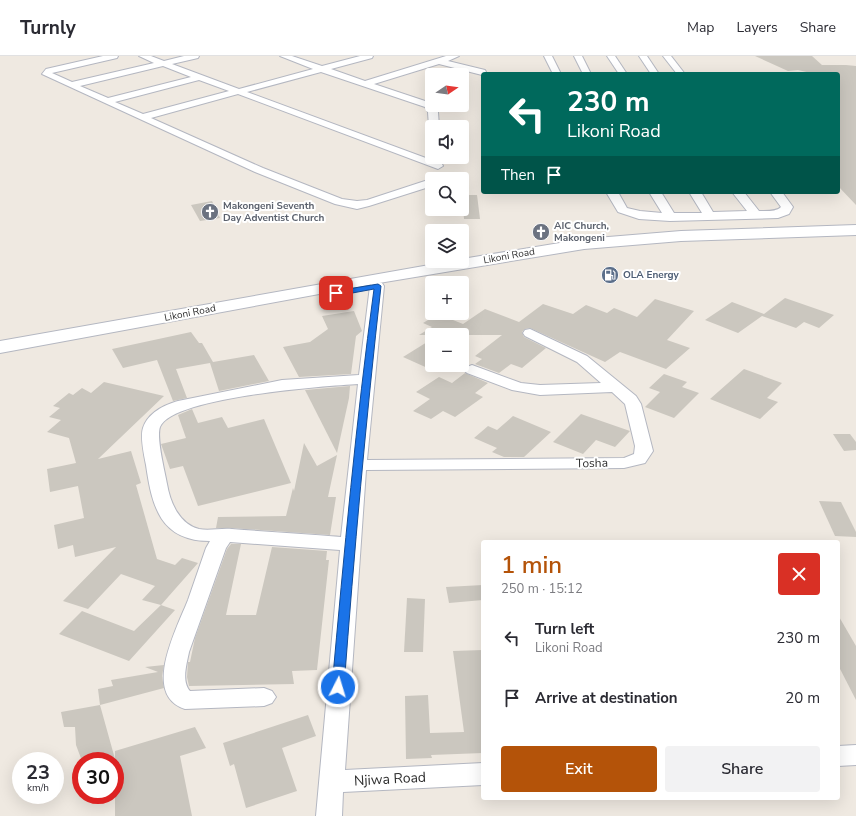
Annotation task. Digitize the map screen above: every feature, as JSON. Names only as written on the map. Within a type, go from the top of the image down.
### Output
[{"type":"street","points":[[114,56],[46,74],[259,170],[339,202],[357,205],[369,203],[425,184]]},
{"type":"street","points":[[143,56],[237,91],[425,156]]},
{"type":"street","points":[[72,85],[195,56]]},
{"type":"street","points":[[284,56],[428,105],[433,112],[434,120]]},
{"type":"street","points":[[144,117],[369,56]]},
{"type":"street","points":[[422,56],[482,72]]},
{"type":"street","points":[[366,83],[455,56]]},
{"type":"street","points":[[548,56],[556,72]]},
{"type":"street","points":[[578,56],[586,72]]},
{"type":"street","points":[[611,56],[622,72]]},
{"type":"street","points":[[643,56],[654,72]]},
{"type":"street","points":[[667,56],[679,72]]},
{"type":"street","points":[[108,101],[200,77]]},
{"type":"street","points":[[613,194],[620,208],[627,213],[670,217],[778,214],[785,211],[787,207],[778,194]]},
{"type":"street","points":[[656,194],[670,217]]},
{"type":"street","points":[[696,194],[709,215]]},
{"type":"street","points":[[740,194],[756,215]]},
{"type":"street","name":"Likoni Road","points":[[2,348],[386,277],[584,244],[681,236],[856,230]]},
{"type":"street","name":"Likoni Road","points":[[2,348],[378,286],[591,248],[732,236],[856,233]]},
{"type":"street","points":[[329,816],[330,782],[350,544],[359,465],[366,379],[378,286]]},
{"type":"street","name":"Tosha","points":[[359,465],[624,463],[637,461],[642,457],[644,446],[633,404],[616,387],[582,360],[530,333]]},
{"type":"street","points":[[472,370],[518,387],[540,390],[616,387]]},
{"type":"street","points":[[350,544],[224,535],[196,535],[185,530],[174,523],[160,496],[150,429],[160,415],[168,409],[184,404],[282,385],[316,381],[366,379]]},
{"type":"street","points":[[224,535],[216,548],[178,651],[175,669],[176,691],[179,696],[185,700],[264,697]]},
{"type":"street","points":[[840,756],[856,755]]},
{"type":"street","name":"Njiwa Road","points":[[330,782],[481,774]]},
{"type":"building","points":[[755,56],[812,56],[822,65],[856,66],[856,205],[840,188],[840,72],[788,71]]},
{"type":"building","points":[[469,195],[477,195],[480,219],[464,219],[464,216],[469,216]]},
{"type":"building","name":"Makongeni Seventh Day Adventist Church","points":[[212,201],[220,218],[200,221],[191,205]]},
{"type":"building","points":[[785,298],[834,315],[819,328],[804,322],[796,328],[762,316],[738,333],[705,320],[732,302],[764,314]]},
{"type":"building","points":[[655,299],[694,311],[667,340],[690,348],[666,369],[620,352],[605,362],[530,328],[525,329],[522,332],[524,337],[546,348],[522,368],[511,364],[499,373],[475,364],[482,359],[475,356],[502,335],[469,335],[469,328],[430,328],[432,327],[423,323],[428,320],[453,320],[463,324],[485,309],[519,322],[543,304],[573,314],[586,305],[607,313],[614,308],[637,317]]},
{"type":"building","points":[[354,311],[362,331],[356,336],[351,374],[299,377],[283,347],[310,342],[328,329],[322,316]]},
{"type":"building","points":[[425,331],[425,335],[419,335]]},
{"type":"building","points":[[191,332],[199,343],[202,343],[213,362],[254,355],[269,381],[219,391],[210,363],[176,369],[187,398],[173,401],[157,360],[123,368],[112,349]]},
{"type":"building","points":[[425,343],[425,367],[403,357]]},
{"type":"building","points":[[744,369],[782,383],[767,398],[778,402],[760,419],[710,399]]},
{"type":"building","points":[[465,373],[488,383],[475,393],[483,397],[455,417],[443,411],[431,419],[413,411],[430,399],[416,392],[439,377],[452,383]]},
{"type":"building","points":[[664,374],[687,382],[682,387],[699,393],[674,418],[645,407],[660,392],[649,388]]},
{"type":"building","points":[[104,382],[164,396],[98,459],[131,451],[141,483],[136,485],[157,559],[175,565],[182,558],[198,563],[161,605],[142,600],[155,586],[121,574],[88,609],[63,601],[116,547],[75,557],[73,545],[58,549],[54,525],[84,518],[78,486],[50,492],[47,469],[76,463],[69,438],[47,432],[61,420],[49,417],[60,408],[53,406],[69,393],[73,395],[82,388],[91,393]]},
{"type":"building","points":[[350,386],[349,398],[337,453],[305,390]]},
{"type":"building","points":[[192,409],[198,423],[222,417],[228,428],[264,419],[291,483],[198,506],[183,466],[170,469],[161,444],[186,438],[178,415]]},
{"type":"building","points":[[581,414],[630,431],[615,447],[596,440],[583,454],[553,442]]},
{"type":"building","points":[[513,416],[551,432],[524,457],[504,457],[492,452],[497,448],[474,438],[488,426],[497,430]]},
{"type":"building","points":[[833,434],[850,434],[856,442],[856,450],[844,451]]},
{"type":"building","points":[[304,443],[317,466],[337,455],[328,497],[336,497],[330,535],[216,528],[218,517],[286,516],[293,488],[294,491]]},
{"type":"building","points":[[819,501],[841,502],[856,532],[856,537],[835,536]]},
{"type":"building","points":[[231,544],[241,544],[226,615],[256,615],[272,547],[327,551],[326,560],[329,560],[317,670],[292,671],[294,684],[189,686],[187,677],[188,662],[190,662],[195,638],[227,549]]},
{"type":"building","points":[[481,585],[481,600],[449,603],[446,587]]},
{"type":"building","points":[[407,598],[425,599],[423,652],[404,652]]},
{"type":"building","points":[[161,605],[175,610],[129,661],[59,634],[82,611],[134,631]]},
{"type":"building","points":[[840,618],[856,646],[856,700],[840,669]]},
{"type":"building","points":[[481,650],[481,753],[431,755],[432,758],[406,759],[405,696],[428,695],[430,733],[464,732],[453,651]]},
{"type":"building","points":[[164,665],[162,676],[164,688],[100,705],[98,689],[113,686],[111,680],[158,672],[145,667]]},
{"type":"building","points":[[100,705],[113,752],[79,752],[76,745],[75,727],[64,727],[61,712]]},
{"type":"building","points":[[308,715],[316,736],[282,748],[297,791],[246,808],[234,764],[230,766],[223,743]]},
{"type":"building","points":[[195,727],[206,748],[180,756],[192,816],[115,816],[115,804],[124,804],[124,752],[115,751]]},
{"type":"place","name":"Makongeni Seventh Day Adventist Church","points":[[210,212]]},
{"type":"place","name":"AIC Church, Makongeni","points":[[541,232]]},
{"type":"place","name":"OLA Energy","points":[[610,275]]},
{"type":"route","points":[[336,293],[378,286],[366,379],[338,687]]}]
